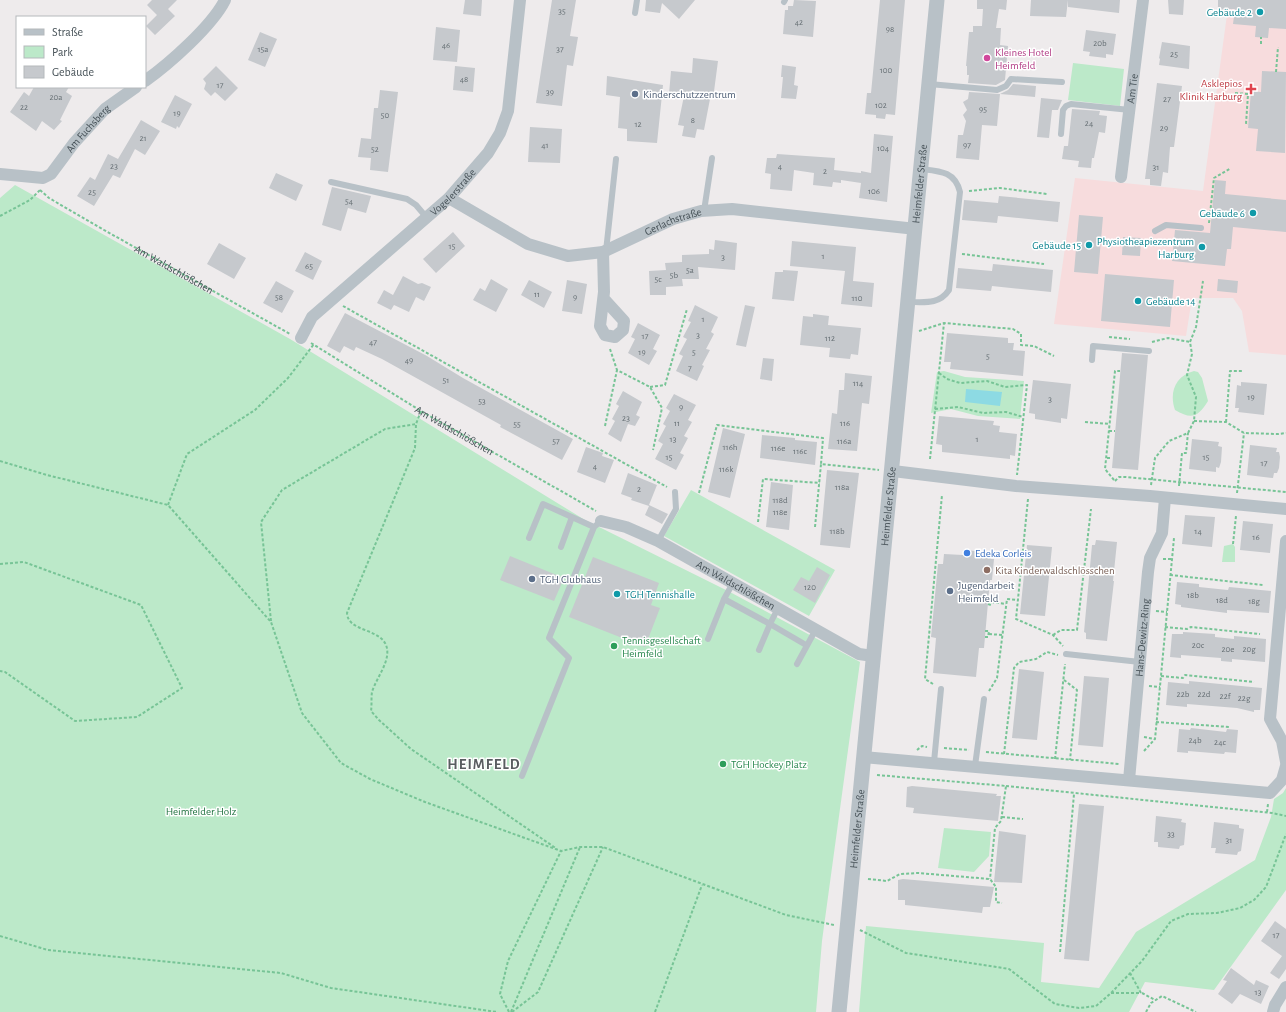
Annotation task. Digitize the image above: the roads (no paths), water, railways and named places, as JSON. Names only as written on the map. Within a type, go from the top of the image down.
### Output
[{"type":"street","points":[[146,80],[171,59],[204,27],[225,0]]},
{"type":"street","name":"Vogelerstraße","points":[[301,338],[312,317],[449,198],[488,153],[500,133],[508,111],[520,0]]},
{"type":"street","name":"Heimfelder Straße","points":[[839,1012],[863,757],[893,471],[937,0]]},
{"type":"street","name":"Am Tie","points":[[1121,177],[1143,0]]},
{"type":"street","name":"Am Fuchsberg","points":[[0,174],[37,178],[48,176],[54,171],[74,143],[105,109],[135,88]]},
{"type":"street","name":"Gerlachstraße","points":[[449,198],[528,244],[568,256],[604,252],[673,219],[704,211],[732,209],[916,229]]},
{"type":"street","points":[[604,252],[604,299],[600,326],[605,334],[615,337],[620,334],[624,325],[620,316],[604,299]]},
{"type":"street","points":[[893,471],[1016,486],[1150,496],[1286,509]]},
{"type":"street","name":"Hans-Dewitz-Ring","points":[[1129,780],[1150,558],[1162,533],[1165,498]]},
{"type":"street","name":"Am Waldschlößchen","points":[[597,524],[626,527],[658,541],[859,654],[874,656]]},
{"type":"street","points":[[1286,541],[1270,719],[1282,741],[1286,762]]},
{"type":"street","points":[[863,757],[934,762],[1270,793],[1282,780],[1286,766]]},
{"type":"street","points":[[1273,1012],[1275,1005],[1286,987]]},
{"type":"lane","points":[[635,13],[637,0]]},
{"type":"lane","points":[[929,84],[997,90],[1006,86],[1010,79],[1062,82]]},
{"type":"lane","points":[[1061,134],[1063,110],[1066,106],[1071,104],[1130,110]]},
{"type":"lane","points":[[704,211],[712,158]]},
{"type":"lane","points":[[604,252],[616,159]]},
{"type":"lane","points":[[908,302],[935,302],[949,290],[960,192],[958,184],[946,172],[921,169]]},
{"type":"lane","points":[[331,182],[407,199],[416,204],[427,218]]},
{"type":"lane","points":[[1156,231],[1166,225],[1201,228]]},
{"type":"lane","points":[[1092,360],[1093,346],[1149,351]]},
{"type":"lane","points":[[658,541],[676,509],[675,492]]},
{"type":"lane","points":[[522,776],[570,658],[549,638],[597,524],[572,517],[543,504],[529,538]]},
{"type":"lane","points":[[561,547],[572,517]]},
{"type":"lane","points":[[708,639],[724,599],[733,583]]},
{"type":"lane","points":[[724,599],[806,645]]},
{"type":"lane","points":[[759,650],[778,608]]},
{"type":"lane","points":[[797,664],[816,629]]},
{"type":"lane","points":[[1066,655],[1140,662]]},
{"type":"lane","points":[[934,762],[941,689]]},
{"type":"lane","points":[[976,766],[984,699]]},
{"type":"water","points":[[966,389],[1002,392],[1000,406],[965,402]]},
{"type":"place","name":"Gebäude 2","points":[[1260,12]]},
{"type":"place","name":"Kleines Hotel Heimfeld","points":[[987,58]]},
{"type":"place","name":"Asklepios Klinik Harburg","points":[[1251,89]]},
{"type":"place","name":"Kinderschutzzentrum","points":[[635,94]]},
{"type":"place","name":"Gebäude 6","points":[[1253,213]]},
{"type":"place","name":"Gebäude 15","points":[[1089,245]]},
{"type":"place","name":"Physiotheapiezentrum Harburg","points":[[1202,247]]},
{"type":"place","name":"Gebäude 14","points":[[1138,301]]},
{"type":"place","name":"Edeka Corleis","points":[[967,553]]},
{"type":"place","name":"Kita Kinderwaldschlösschen","points":[[987,570]]},
{"type":"place","name":"TGH Clubhaus","points":[[532,579]]},
{"type":"place","name":"Jugendarbeit Heimfeld","points":[[950,591]]},
{"type":"place","name":"TGH Tennishalle","points":[[617,594]]},
{"type":"place","name":"Tennisgesellschaft Heimfeld","points":[[614,646]]},
{"type":"place","name":"TGH Hockey Platz","points":[[723,764]]},
{"type":"district","name":"HEIMFELD","points":[[484,764]]},
{"type":"park label","name":"Heimfelder Holz","points":[[201,811]]}]
